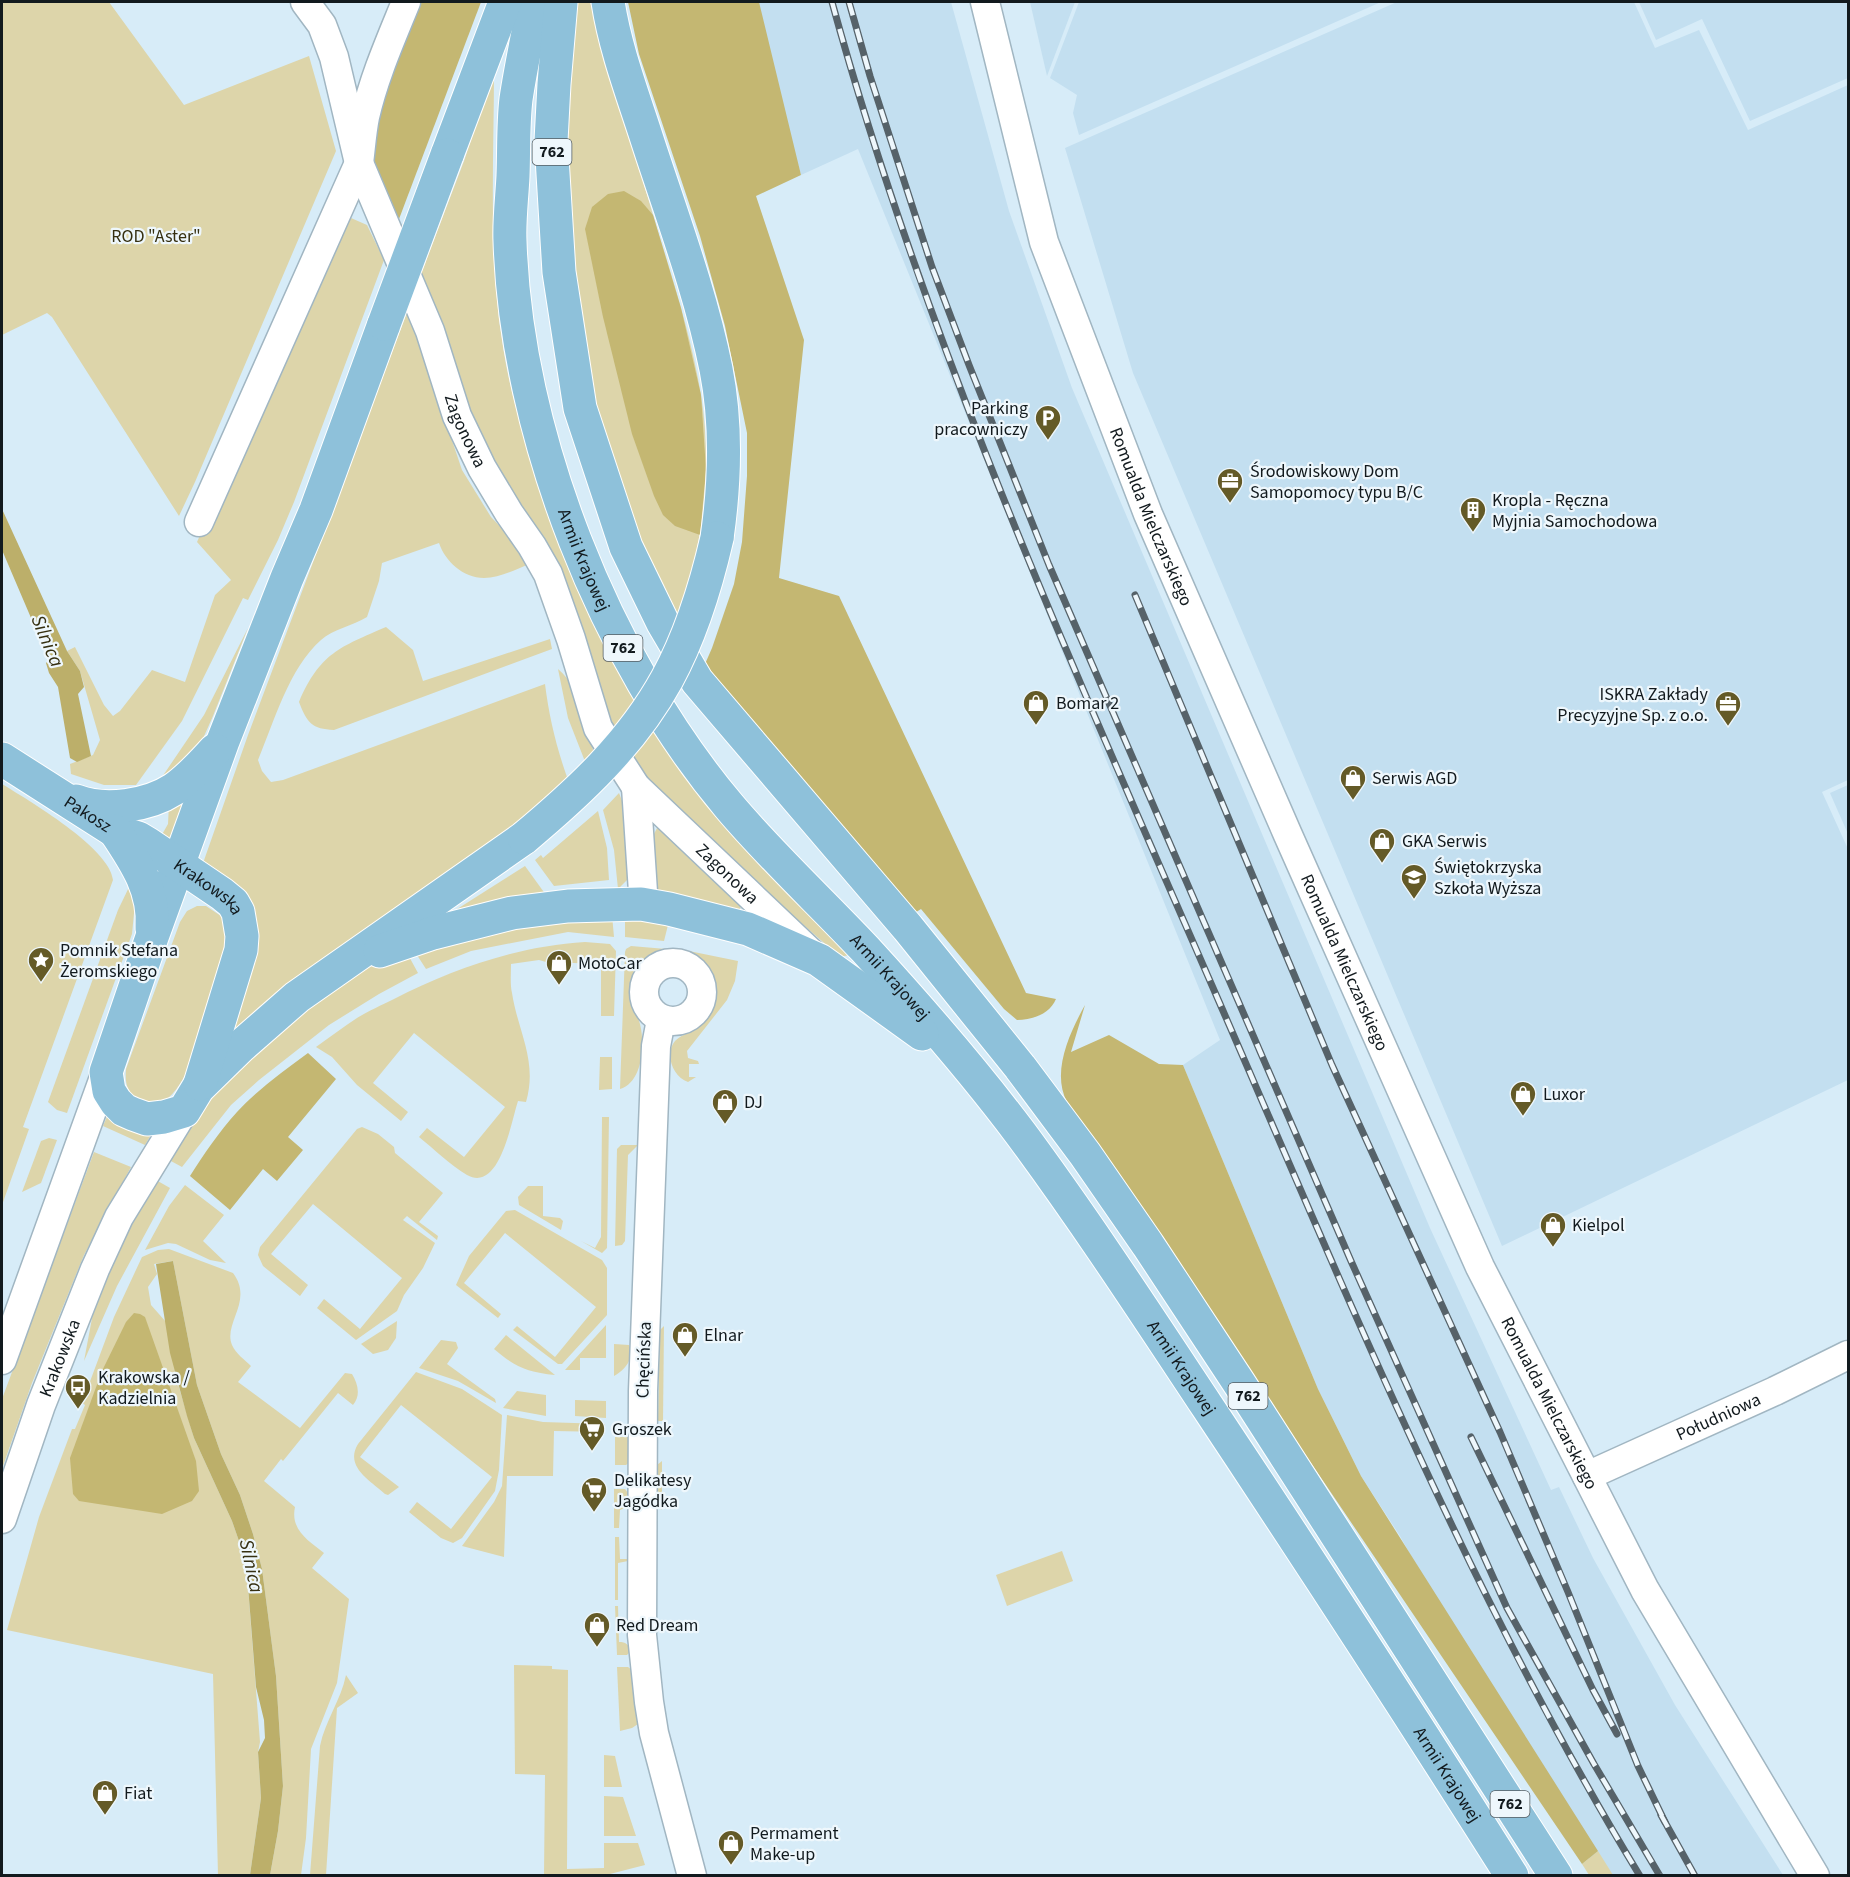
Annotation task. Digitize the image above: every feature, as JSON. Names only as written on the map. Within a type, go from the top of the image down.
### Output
[{"type":"main road","points":[[178,864],[223,741],[316,510],[505,2]]},
{"type":"main road","name":"Armii Krajowej","points":[[534,2],[516,102],[510,241],[516,308],[526,374],[547,462],[583,558],[624,650],[677,736],[726,803],[866,951],[948,1045],[1016,1128],[1081,1216],[1305,1554],[1512,1875]]},
{"type":"main road","name":"Armii Krajowej","points":[[561,2],[551,141],[559,272],[580,408],[626,547],[663,623],[697,681],[908,928],[1020,1067],[1085,1154],[1148,1245],[1284,1452],[1556,1875]]},
{"type":"main road","name":"Krakowska","points":[[191,1099],[241,950],[241,922],[233,903],[178,864],[106,1072],[109,1091],[124,1110],[147,1119],[164,1117],[191,1099],[267,1023],[297,997],[524,838],[566,802],[596,774],[625,741],[667,680],[700,604],[717,538],[723,498],[723,420],[716,370],[695,287],[629,83],[608,2]]},
{"type":"main road","points":[[63,797],[84,804],[113,807],[159,796],[176,788],[198,770],[223,741]]},
{"type":"main road","name":"Pakosz","points":[[2,759],[115,831],[138,838],[178,864]]},
{"type":"main road","points":[[115,831],[130,852],[147,886],[153,915],[152,937]]},
{"type":"main road","points":[[342,964],[433,933],[512,914],[568,906],[641,904],[748,929],[819,960],[917,1032],[948,1045]]},
{"type":"street","name":"Zagonowa","points":[[305,2],[322,25],[334,57],[359,163],[430,331],[457,416],[471,448],[548,574],[571,639],[598,728],[636,787],[819,960]]},
{"type":"street","points":[[199,522],[359,163],[366,115],[381,64],[406,2]]},
{"type":"street","name":"Romualda Mielczarskiego","points":[[985,2],[1044,242],[1148,514],[1480,1267],[1645,1590],[1815,1875]]},
{"type":"street","points":[[334,57],[358,69],[368,69],[381,64]]},
{"type":"street","name":"Zagonowa","points":[[636,787],[643,892],[641,904]]},
{"type":"street","name":"Chęcińska","points":[[661,1020],[656,1046],[645,1328],[642,1635],[654,1733],[692,1875]]},
{"type":"street","name":"Krakowska","points":[[2,1360],[106,1072]]},
{"type":"street","name":"Krakowska","points":[[2,1519],[41,1406],[95,1269],[119,1216],[191,1099]]},
{"type":"street","name":"Południowa","points":[[1587,1476],[1775,1391],[1848,1355]]},
{"type":"shaded area","points":[[417,2],[481,2],[396,227],[372,151],[376,118]]},
{"type":"shaded area","points":[[628,2],[759,2],[801,175],[756,196],[804,340],[779,578],[839,596],[1026,993],[1056,999],[1049,1009],[1040,1015],[1017,1020],[1004,1009],[921,909],[913,914],[705,664],[734,584],[742,542],[747,476],[747,433],[725,326],[700,236],[639,54]]},
{"type":"shaded area","points":[[752,2],[951,2],[1009,211],[1072,388],[1430,1228],[1551,1490],[1559,1487],[1593,1558],[1675,1705],[1783,1875],[1601,1875],[1516,1746],[1400,1536],[1361,1476],[1318,1389],[1183,1065],[1220,1040],[858,149],[801,175]]},
{"type":"shaded area","points":[[1030,2],[1075,2],[1047,76]]},
{"type":"shaded area","points":[[1079,2],[1381,2],[1079,135],[1073,113],[1077,95],[1050,78]]},
{"type":"shaded area","points":[[1397,2],[1634,2],[1655,48],[1699,30],[1748,130],[1848,85],[1848,780],[1822,792],[1848,849],[1848,1080],[1502,1246],[1133,373],[1065,148]]},
{"type":"shaded area","points":[[1639,2],[1848,2],[1848,78],[1750,121],[1702,19],[1656,40]]},
{"type":"shaded area","points":[[624,191],[641,201],[653,215],[681,308],[701,395],[706,470],[700,535],[675,526],[663,515],[654,496],[632,434],[603,317],[585,229],[592,207],[608,194]]},
{"type":"shaded area","points":[[1848,785],[1848,834],[1830,793]]},
{"type":"shaded area","points":[[1085,1005],[1071,1052],[1109,1035],[1159,1064],[1183,1065],[1318,1389],[1361,1476],[1598,1851],[1582,1864],[1067,1102],[1061,1078],[1064,1052]]},
{"type":"shaded area","points":[[308,1053],[336,1079],[288,1137],[303,1150],[277,1181],[263,1169],[230,1210],[190,1176],[212,1143],[237,1112],[262,1088]]},
{"type":"shaded area","points":[[134,1313],[145,1317],[196,1461],[199,1491],[192,1501],[162,1514],[79,1501],[73,1494],[70,1458],[102,1371],[126,1322]]},
{"type":"green space","name":"ROD \"Aster\"","points":[[2,2],[109,2],[184,105],[309,56],[336,151],[179,516],[52,317],[47,313],[2,335]]},
{"type":"green space","points":[[577,2],[590,2],[680,304],[701,395],[706,452],[703,508],[693,565],[677,619],[641,548],[590,388],[561,182]]},
{"type":"green space","points":[[494,70],[495,278],[503,347],[523,434],[575,576],[849,955],[840,957],[668,806],[611,735],[466,405],[421,274],[464,161]]},
{"type":"green space","points":[[351,218],[367,225],[384,260],[294,502],[248,600],[243,598],[182,721],[136,785],[104,785],[71,774],[70,764],[93,755],[100,740],[80,671],[67,651],[75,647],[104,705],[113,716],[120,711],[152,670],[185,682],[215,595],[231,580],[197,542],[338,227],[343,220]]},
{"type":"green space","points":[[408,310],[462,470],[491,517],[515,542],[529,564],[495,577],[476,577],[462,572],[450,562],[439,543],[382,563],[379,581],[367,617],[326,636],[300,665],[291,680],[258,760],[262,771],[271,782],[283,780],[545,684],[553,731],[567,777],[517,825],[223,1047],[249,970],[202,866],[248,735]]},
{"type":"green space","points":[[386,627],[413,650],[423,681],[550,639],[552,649],[334,730],[311,724],[299,702],[315,672],[333,654],[344,647]]},
{"type":"green space","points":[[248,628],[197,752],[160,780],[204,715]]},
{"type":"green space","points":[[558,669],[573,687],[586,721],[595,756],[586,764],[568,718]]},
{"type":"green space","points":[[2,784],[48,813],[83,840],[108,867],[113,880],[23,1127],[29,1129],[2,1205]]},
{"type":"green space","points":[[189,792],[174,847],[160,838],[168,824],[169,804]]},
{"type":"green space","points":[[619,793],[628,816],[628,879],[618,889],[614,850],[603,810]]},
{"type":"green space","points":[[598,811],[607,848],[609,880],[554,886],[535,860],[541,855],[543,858]]},
{"type":"green space","points":[[657,828],[661,829],[741,904],[740,910],[657,891],[653,836]]},
{"type":"green space","points":[[525,866],[546,895],[443,918]]},
{"type":"green space","points":[[132,881],[135,903],[132,934],[67,1113],[57,1110],[48,1102],[118,910]]},
{"type":"green space","points":[[197,906],[206,906],[224,918],[229,946],[182,1081],[172,1094],[160,1103],[145,1103],[136,1098],[128,1089],[126,1069],[180,922],[187,911]]},
{"type":"green space","points":[[612,915],[614,937],[568,932],[471,951],[426,969],[417,955],[437,941]]},
{"type":"green space","points":[[625,915],[669,921],[664,941],[625,937]]},
{"type":"green space","points":[[585,942],[610,944],[616,951],[614,1016],[601,1016],[601,964],[539,960],[511,964],[511,990],[526,1047],[530,1073],[529,1087],[526,1102],[518,1101],[496,1165],[488,1174],[478,1178],[467,1175],[448,1162],[419,1137],[427,1128],[464,1157],[505,1107],[414,1033],[373,1083],[408,1112],[401,1121],[357,1085],[332,1057],[316,1047],[366,1013],[439,978],[487,961],[535,948]]},
{"type":"green space","points":[[631,946],[666,949],[644,962],[631,984],[631,1002],[642,1032],[642,1052],[634,1079],[620,1089],[625,952]]},
{"type":"green space","points":[[684,950],[738,961],[735,981],[727,1000],[687,1051],[688,1058],[698,1061],[699,1064],[689,1064],[689,1077],[696,1077],[688,1082],[674,1070],[670,1052],[677,1039],[695,1029],[711,1013],[716,985],[706,964],[694,954]]},
{"type":"green space","points":[[406,951],[418,973],[329,1025],[259,1080],[231,1105],[182,1167],[169,1160],[218,1090],[264,1040],[352,975]]},
{"type":"green space","points":[[600,1057],[612,1057],[612,1089],[599,1090]]},
{"type":"green space","points":[[109,1112],[152,1133],[145,1145],[103,1126]]},
{"type":"green space","points":[[602,1117],[609,1117],[607,1248],[602,1253],[581,1241],[595,1248],[601,1237]]},
{"type":"green space","points":[[362,1127],[378,1134],[394,1147],[395,1153],[443,1193],[419,1222],[438,1236],[437,1240],[407,1216],[403,1220],[435,1243],[423,1268],[404,1295],[397,1311],[356,1340],[317,1308],[324,1299],[360,1329],[402,1278],[313,1204],[271,1254],[308,1285],[300,1296],[263,1266],[258,1255],[260,1247],[357,1129]]},
{"type":"green space","points":[[49,1138],[57,1140],[41,1183],[22,1192],[41,1141]]},
{"type":"green space","points":[[621,1145],[638,1145],[628,1155],[625,1241],[622,1245],[615,1246],[617,1149]]},
{"type":"green space","points":[[94,1152],[131,1167],[84,1255],[32,1383],[2,1469],[2,1399]]},
{"type":"green space","points":[[156,1180],[170,1188],[117,1286],[84,1361],[93,1313],[100,1293],[133,1222]]},
{"type":"green space","points":[[185,1185],[224,1215],[203,1241],[226,1263],[210,1260],[176,1244],[168,1243],[145,1250],[169,1206]]},
{"type":"green space","points":[[528,1186],[543,1186],[543,1216],[560,1218],[563,1221],[561,1230],[519,1205],[518,1197]]},
{"type":"green space","points":[[515,1210],[602,1260],[607,1268],[607,1315],[562,1364],[558,1364],[513,1330],[517,1326],[555,1357],[596,1307],[505,1233],[464,1283],[501,1314],[498,1318],[456,1285],[469,1256],[506,1211]]},
{"type":"green space","points":[[169,1249],[233,1273],[239,1283],[240,1302],[230,1337],[236,1351],[251,1366],[238,1382],[300,1428],[345,1373],[352,1374],[357,1386],[358,1393],[353,1405],[338,1393],[264,1481],[295,1507],[295,1522],[298,1528],[324,1553],[312,1568],[349,1599],[337,1683],[311,1749],[306,1838],[301,1875],[270,1875],[283,1786],[276,1676],[262,1569],[240,1495],[221,1454],[197,1385],[173,1261],[154,1264],[157,1274],[148,1287],[151,1305],[166,1322],[178,1384],[194,1438],[232,1521],[246,1561],[260,1742],[258,1752],[261,1798],[250,1875],[218,1875],[213,1674],[7,1630],[39,1517],[72,1429],[75,1429],[85,1405],[82,1403],[114,1317],[142,1257],[158,1250]]},
{"type":"green space","points":[[397,1321],[396,1338],[388,1350],[373,1354],[361,1344]]},
{"type":"green space","points":[[606,1325],[606,1358],[580,1358],[580,1370],[565,1370]]},
{"type":"green space","points":[[664,1326],[663,1421],[658,1421],[660,1330]]},
{"type":"green space","points":[[506,1335],[555,1375],[522,1368],[494,1349]]},
{"type":"green space","points":[[441,1340],[456,1342],[458,1348],[447,1364],[495,1399],[496,1403],[458,1381],[419,1368]]},
{"type":"green space","points":[[614,1344],[629,1345],[630,1359],[625,1367],[614,1376]]},
{"type":"green space","points":[[416,1372],[462,1389],[502,1415],[499,1470],[495,1491],[462,1538],[453,1543],[441,1538],[409,1512],[417,1502],[451,1529],[492,1477],[401,1405],[360,1457],[399,1487],[388,1495],[385,1494],[361,1473],[354,1460],[358,1444]]},
{"type":"green space","points":[[517,1391],[546,1395],[546,1416],[503,1408]]},
{"type":"green space","points":[[575,1400],[606,1401],[606,1418],[575,1416]]},
{"type":"green space","points":[[507,1415],[543,1422],[605,1424],[605,1432],[554,1431],[553,1476],[507,1476],[504,1557],[462,1546],[494,1502],[502,1486]]},
{"type":"green space","points":[[615,1437],[630,1437],[630,1462],[626,1465],[615,1465]]},
{"type":"green space","points":[[662,1461],[662,1510],[657,1505],[657,1465]]},
{"type":"green space","points":[[614,1489],[625,1489],[628,1493],[627,1507],[620,1510],[619,1528],[614,1528]]},
{"type":"green space","points":[[615,1537],[619,1537],[620,1559],[628,1561],[618,1563],[618,1600],[615,1600]]},
{"type":"green space","points":[[1062,1551],[1073,1581],[1007,1606],[996,1575]]},
{"type":"green space","points":[[615,1606],[618,1606],[619,1642],[626,1644],[631,1651],[627,1655],[617,1655]]},
{"type":"green space","points":[[514,1665],[552,1666],[552,1669],[568,1670],[567,1869],[604,1868],[604,1843],[638,1843],[645,1865],[606,1875],[544,1875],[545,1775],[515,1774]]},
{"type":"green space","points":[[617,1667],[628,1667],[632,1670],[638,1724],[620,1731]]},
{"type":"green space","points":[[346,1675],[358,1693],[337,1708],[326,1875],[310,1875],[320,1746]]},
{"type":"green space","points":[[604,1755],[615,1756],[622,1787],[604,1787]]},
{"type":"green space","points":[[604,1796],[623,1797],[636,1836],[604,1836]]},
{"type":"green space","points":[[1598,1851],[1613,1875],[1589,1875],[1582,1864]]},
{"type":"water","name":"Silnica","points":[[2,509],[67,651],[80,671],[84,687],[78,694],[91,756],[77,762],[70,758],[58,687],[46,663],[49,660],[2,550]]},
{"type":"water","name":"Silnica","points":[[173,1261],[197,1385],[221,1454],[240,1495],[262,1569],[276,1676],[283,1786],[270,1875],[250,1875],[261,1798],[258,1752],[265,1738],[264,1720],[256,1687],[246,1561],[232,1521],[194,1438],[170,1353],[156,1264]]},
{"type":"railway","points":[[832,2],[870,130],[912,256],[958,382],[1006,506],[1110,752],[1363,1333],[1414,1444],[1520,1663],[1578,1770],[1640,1876]]},
{"type":"railway","points":[[849,2],[870,76],[932,267],[1049,565],[1351,1261],[1507,1608],[1660,1876]]},
{"type":"railway","points":[[1135,595],[1332,1065],[1500,1432],[1638,1766],[1665,1822]]},
{"type":"railway","points":[[1471,1437],[1593,1690],[1617,1734]]},
{"type":"railway","points":[[1661,1815],[1695,1876]]},
{"type":"place","name":"Parking pracowniczy","points":[[1048,441]]},
{"type":"place","name":"Środowiskowy Dom Samopomocy typu B/C","points":[[1230,504]]},
{"type":"place","name":"Kropla - Ręczna Myjnia Samochodowa","points":[[1473,533]]},
{"type":"place","name":"Bomar 2","points":[[1036,726]]},
{"type":"place","name":"ISKRA Zakłady Precyzyjne Sp. z o.o.","points":[[1728,727]]},
{"type":"place","name":"Serwis AGD","points":[[1353,801]]},
{"type":"place","name":"GKA Serwis","points":[[1382,864]]},
{"type":"place","name":"Świętokrzyska Szkoła Wyższa","points":[[1414,900]]},
{"type":"place","name":"Pomnik Stefana Żeromskiego","points":[[41,983]]},
{"type":"place","name":"MotoCar","points":[[559,986]]},
{"type":"place","name":"Luxor","points":[[1523,1117]]},
{"type":"place","name":"DJ","points":[[725,1125]]},
{"type":"place","name":"Kielpol","points":[[1553,1248]]},
{"type":"place","name":"Elnar","points":[[685,1358]]},
{"type":"place","name":"Krakowska / Kadzielnia","points":[[78,1410]]},
{"type":"place","name":"Groszek","points":[[592,1452]]},
{"type":"place","name":"Delikatesy Jagódka","points":[[594,1513]]},
{"type":"place","name":"Red Dream","points":[[597,1648]]},
{"type":"place","name":"Fiat","points":[[105,1816]]},
{"type":"place","name":"Permament Make-up","points":[[731,1866]]}]
